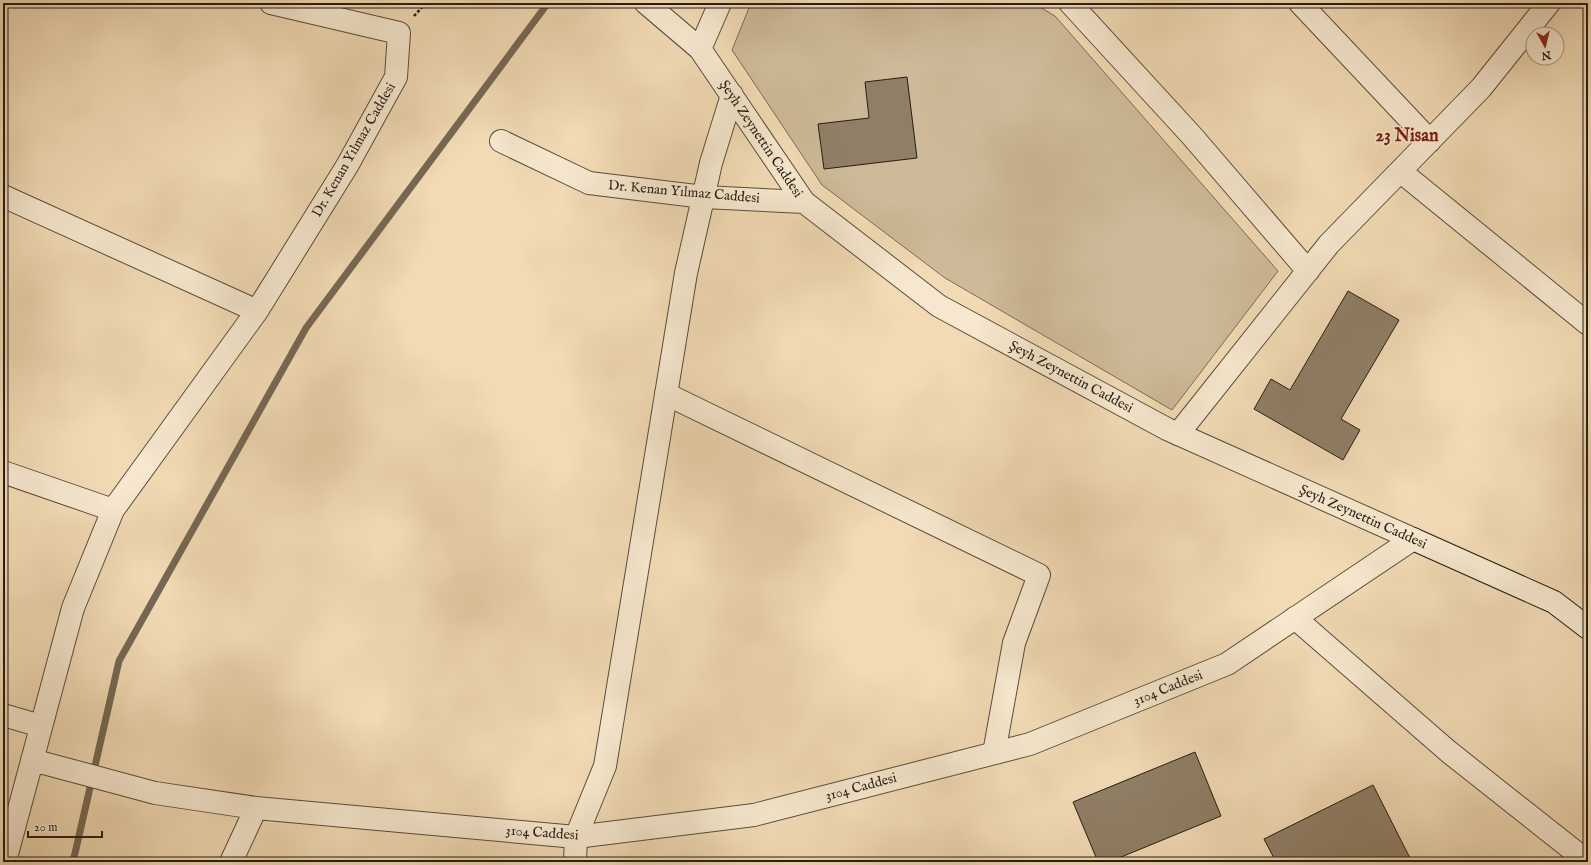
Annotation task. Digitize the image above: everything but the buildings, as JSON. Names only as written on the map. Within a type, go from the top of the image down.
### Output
[{"type":"street","name":"Dr. Kenan Yılmaz Caddesi","points":[[257,311],[347,166],[396,77],[399,33],[270,3]]},
{"type":"street","name":"Şeyh Zeynettin Caddesi","points":[[646,3],[700,49],[804,202],[939,306],[1178,434],[1554,602],[1588,628]]},
{"type":"street","points":[[700,49],[720,3]]},
{"type":"street","points":[[1070,3],[1192,136],[1308,271]]},
{"type":"street","points":[[1300,3],[1430,141]]},
{"type":"street","points":[[1178,434],[1329,244],[1481,88],[1549,3]]},
{"type":"street","points":[[575,862],[576,837],[605,766],[686,273],[712,163],[732,95]]},
{"type":"street","name":"Dr. Kenan Yılmaz Caddesi","points":[[501,141],[589,183],[704,197],[804,202]]},
{"type":"street","points":[[1400,171],[1588,324]]},
{"type":"street","points":[[3,196],[257,311],[113,510],[73,608],[7,854],[3,862]]},
{"type":"street","points":[[666,394],[1039,575],[1014,643],[994,753]]},
{"type":"street","points":[[3,472],[113,510]]},
{"type":"street","name":"3104 Caddesi","points":[[32,760],[155,793],[256,808],[576,837],[754,815],[1030,744],[1227,664],[1414,539]]},
{"type":"street","points":[[1295,618],[1449,752],[1588,862]]},
{"type":"street","points":[[3,715],[41,726]]},
{"type":"street","points":[[231,862],[256,808]]},
{"type":"shaded area","points":[[751,3],[1033,3],[1055,16],[1278,271],[1172,410],[945,278],[822,185],[732,50]]},
{"type":"waterway","points":[[73,862],[119,661],[306,328],[548,3]]},
{"type":"district","name":"23 Nisan","points":[[1407,136]]}]
